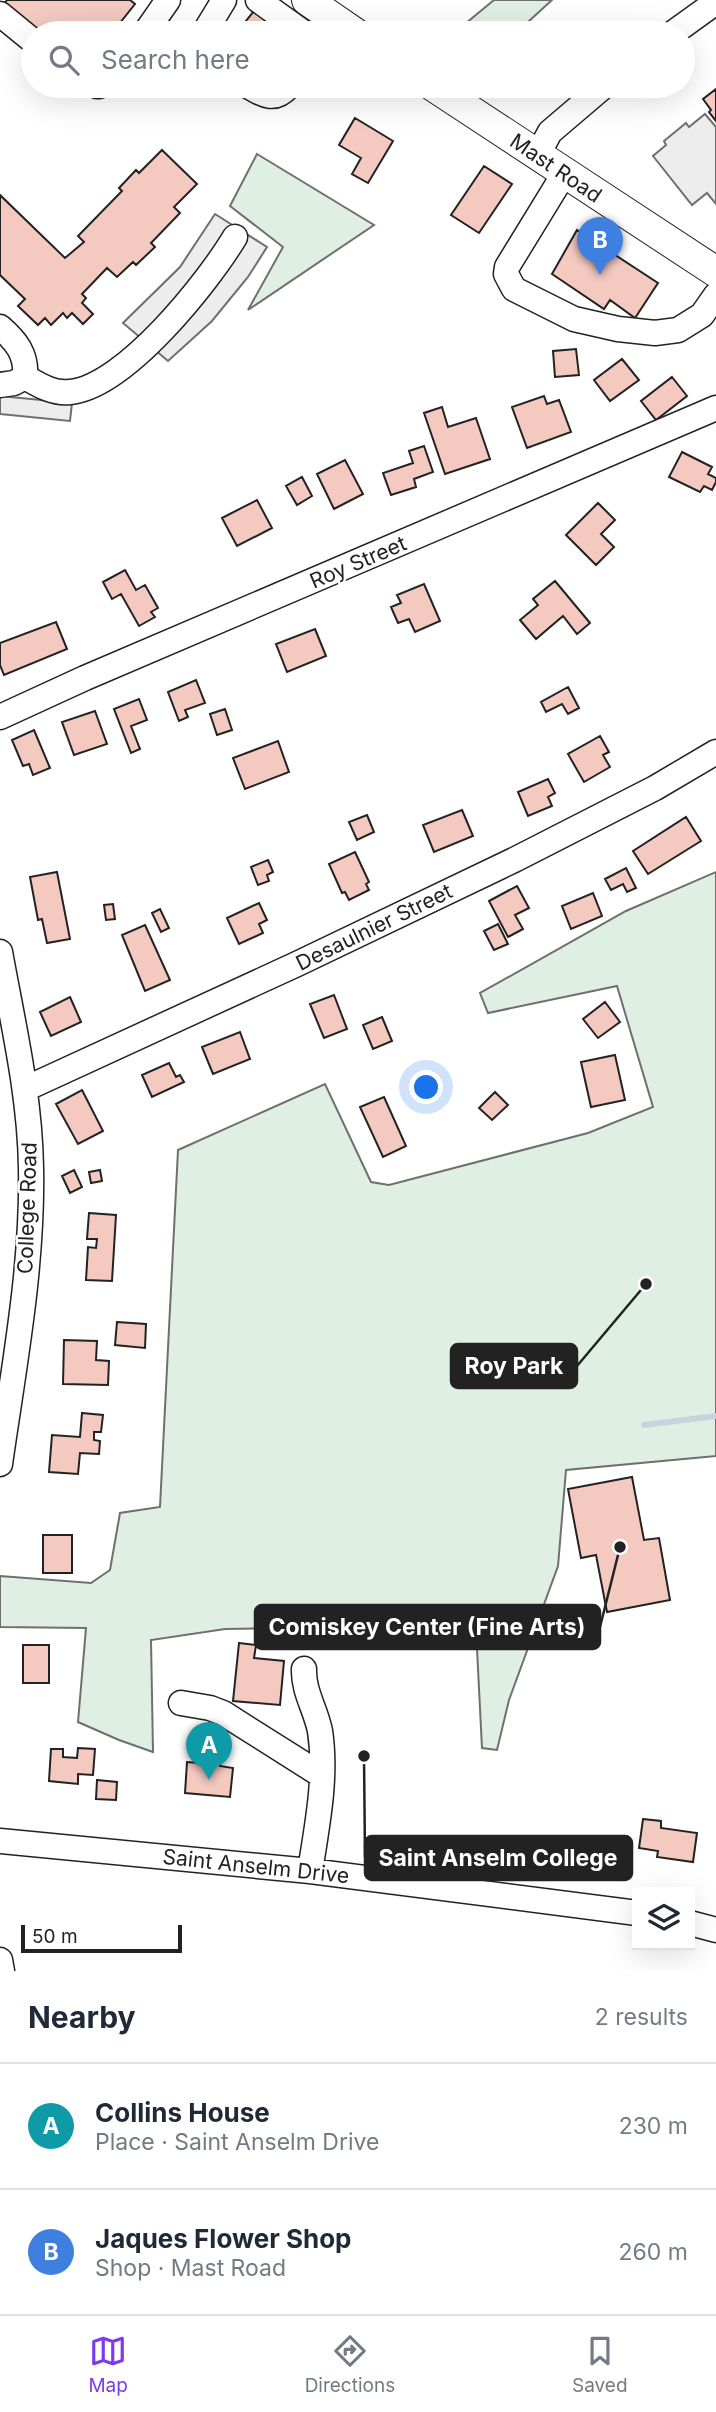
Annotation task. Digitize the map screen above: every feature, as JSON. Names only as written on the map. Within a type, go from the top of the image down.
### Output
[{"type":"main road","name":"Mast Road","points":[[451,98],[716,272]]},
{"type":"street","points":[[153,21],[168,0]]},
{"type":"street","points":[[211,21],[224,0]]},
{"type":"street","points":[[258,0],[287,21]]},
{"type":"street","points":[[690,21],[716,2]]},
{"type":"street","points":[[0,14],[21,31]]},
{"type":"street","points":[[537,156],[550,132],[590,98]]},
{"type":"street","points":[[564,174],[507,267],[506,274],[514,289],[592,325],[655,333],[686,327],[702,315],[716,295]]},
{"type":"street","points":[[25,377],[59,393],[77,391],[102,382],[132,358],[198,289],[220,262],[235,237]]},
{"type":"street","points":[[0,327],[22,351],[25,377]]},
{"type":"street","points":[[0,385],[14,383],[25,377]]},
{"type":"street","name":"Roy Street","points":[[0,717],[85,678],[716,408]]},
{"type":"street","name":"Desaulnier Street","points":[[25,1089],[297,964],[503,865],[655,788],[716,752]]},
{"type":"street","name":"College Road","points":[[0,952],[30,1128],[31,1206],[18,1345],[0,1464]]},
{"type":"street","points":[[304,1669],[304,1682],[320,1731],[321,1775],[310,1871]]},
{"type":"street","points":[[181,1703],[223,1713],[321,1775]]},
{"type":"street","name":"Saint Anselm Drive","points":[[0,1841],[310,1871],[632,1912]]},
{"type":"street","points":[[695,1924],[716,1930]]},
{"type":"street","points":[[0,1960],[2,1971]]},
{"type":"green space","points":[[494,0],[552,0],[529,21],[469,21]]},
{"type":"green space","points":[[257,154],[374,225],[248,310],[283,247],[230,206]]},
{"type":"green space","points":[[716,872],[716,1456],[566,1470],[558,1566],[509,1700],[497,1750],[482,1748],[477,1649],[301,1628],[225,1629],[151,1640],[153,1752],[78,1722],[86,1628],[0,1627],[0,1576],[91,1583],[110,1570],[120,1513],[160,1507],[178,1150],[325,1084],[371,1182],[389,1185],[588,1133],[653,1107],[617,986],[488,1013],[480,993],[626,911]]},
{"type":"shaded area","points":[[705,114],[716,127],[716,204],[707,193],[692,205],[653,156],[666,145],[664,141],[686,123],[689,127]]},
{"type":"shaded area","points":[[215,214],[267,247],[248,277],[212,321],[168,361],[123,323],[180,267]]},
{"type":"shaded area","points":[[0,396],[72,403],[70,421],[0,414]]},
{"type":"building","points":[[7,0],[130,0],[135,4],[122,21],[26,21],[4,4]]},
{"type":"building","points":[[257,7],[275,21],[246,21]]},
{"type":"building","points":[[716,89],[716,121],[703,99]]},
{"type":"building","points":[[355,118],[393,141],[368,183],[352,174],[361,158],[339,145]]},
{"type":"building","points":[[162,150],[197,184],[174,207],[180,213],[151,243],[155,247],[136,265],[133,262],[117,277],[107,268],[82,294],[86,298],[82,303],[93,314],[83,324],[72,313],[67,318],[63,313],[51,325],[45,318],[38,325],[18,306],[25,299],[0,275],[0,195],[65,258],[84,242],[78,236],[122,191],[119,188],[136,170],[139,173]]},
{"type":"building","points":[[484,166],[512,184],[479,233],[451,215]]},
{"type":"building","points":[[577,230],[658,283],[635,318],[610,300],[604,309],[552,274]]},
{"type":"building","points":[[576,349],[579,375],[555,377],[553,351]]},
{"type":"building","points":[[622,359],[639,380],[610,401],[594,380]]},
{"type":"building","points":[[672,377],[687,396],[656,420],[641,401]]},
{"type":"building","points":[[544,396],[547,404],[559,400],[571,432],[527,448],[512,407]]},
{"type":"building","points":[[442,407],[448,427],[476,418],[490,459],[445,474],[424,413]]},
{"type":"building","points":[[424,446],[433,472],[414,479],[416,487],[391,495],[383,473],[413,463],[409,451]]},
{"type":"building","points":[[682,452],[712,467],[708,474],[716,478],[716,482],[712,490],[704,486],[700,492],[669,477]]},
{"type":"building","points":[[345,460],[363,494],[334,509],[317,474]]},
{"type":"building","points":[[302,477],[312,496],[297,505],[286,486]]},
{"type":"building","points":[[257,500],[272,528],[237,546],[222,518]]},
{"type":"building","points":[[598,503],[615,520],[601,534],[614,547],[596,565],[566,535]]},
{"type":"building","points":[[125,570],[136,590],[145,585],[158,608],[151,612],[155,617],[139,626],[121,594],[112,599],[103,582]]},
{"type":"building","points":[[555,581],[590,623],[577,634],[563,616],[536,639],[520,620],[538,605],[533,599]]},
{"type":"building","points":[[424,584],[440,621],[415,632],[409,619],[398,623],[391,607],[401,603],[397,595]]},
{"type":"building","points":[[56,622],[67,649],[4,675],[0,665],[0,643]]},
{"type":"building","points":[[315,629],[326,656],[287,672],[276,644]]},
{"type":"building","points":[[196,680],[205,703],[185,710],[188,717],[179,721],[168,692]]},
{"type":"building","points":[[568,687],[579,708],[568,714],[562,704],[546,712],[541,702]]},
{"type":"building","points":[[139,699],[147,720],[131,726],[140,749],[131,753],[114,709]]},
{"type":"building","points":[[225,709],[232,730],[217,735],[210,714]]},
{"type":"building","points":[[95,711],[107,744],[74,755],[62,722]]},
{"type":"building","points":[[34,730],[50,768],[33,775],[29,764],[23,766],[12,740]]},
{"type":"building","points":[[600,736],[609,752],[603,755],[610,767],[584,782],[568,754]]},
{"type":"building","points":[[278,741],[289,772],[245,789],[233,758]]},
{"type":"building","points":[[548,779],[555,793],[548,797],[552,806],[528,816],[518,792]]},
{"type":"building","points":[[462,810],[473,836],[434,852],[423,825]]},
{"type":"building","points":[[367,815],[374,832],[357,840],[349,822]]},
{"type":"building","points":[[686,817],[701,841],[648,874],[633,851]]},
{"type":"building","points":[[355,852],[369,882],[366,884],[369,890],[349,900],[345,892],[342,893],[329,864]]},
{"type":"building","points":[[268,860],[273,872],[267,875],[269,881],[258,885],[251,867]]},
{"type":"building","points":[[626,868],[636,888],[627,892],[623,884],[611,890],[605,879]]},
{"type":"building","points":[[57,872],[70,939],[47,943],[42,919],[38,920],[30,877]]},
{"type":"building","points":[[517,886],[529,908],[515,915],[523,929],[508,937],[489,901]]},
{"type":"building","points":[[593,893],[602,916],[571,929],[562,906]]},
{"type":"building","points":[[259,903],[267,920],[259,924],[263,933],[239,944],[227,918]]},
{"type":"building","points":[[113,904],[115,919],[106,920],[104,905]]},
{"type":"building","points":[[160,909],[169,928],[161,932],[152,913]]},
{"type":"building","points":[[498,924],[508,944],[494,950],[484,931]]},
{"type":"building","points":[[145,925],[170,980],[145,991],[122,935]]},
{"type":"building","points":[[334,995],[347,1029],[324,1038],[310,1004]]},
{"type":"building","points":[[70,997],[81,1022],[51,1036],[40,1012]]},
{"type":"building","points":[[605,1002],[620,1022],[598,1038],[583,1019]]},
{"type":"building","points":[[382,1017],[392,1041],[373,1049],[363,1025]]},
{"type":"building","points":[[240,1032],[250,1059],[213,1074],[202,1047]]},
{"type":"building","points":[[615,1055],[625,1100],[591,1107],[581,1062]]},
{"type":"building","points":[[169,1063],[176,1077],[180,1075],[184,1082],[152,1097],[142,1075]]},
{"type":"building","points":[[82,1090],[103,1131],[78,1144],[56,1104]]},
{"type":"building","points":[[495,1092],[508,1105],[492,1120],[479,1108]]},
{"type":"building","points":[[384,1097],[406,1146],[383,1157],[360,1107]]},
{"type":"building","points":[[74,1170],[82,1187],[70,1193],[62,1176]]},
{"type":"building","points":[[100,1170],[102,1181],[91,1183],[89,1172]]},
{"type":"building","points":[[89,1213],[116,1215],[112,1281],[86,1280],[88,1247],[96,1248],[97,1239],[87,1239]]},
{"type":"building","points":[[117,1322],[146,1324],[145,1348],[115,1345]]},
{"type":"building","points":[[64,1340],[97,1341],[96,1360],[109,1361],[108,1385],[63,1384]]},
{"type":"building","points":[[82,1413],[103,1415],[101,1432],[94,1432],[94,1440],[100,1441],[99,1454],[80,1453],[78,1474],[49,1472],[52,1435],[80,1437]]},
{"type":"building","points":[[632,1477],[644,1540],[659,1538],[670,1600],[607,1612],[596,1555],[581,1558],[568,1489]]},
{"type":"building","points":[[43,1535],[72,1535],[72,1573],[43,1573]]},
{"type":"building","points":[[239,1643],[256,1645],[254,1658],[284,1661],[280,1705],[233,1701]]},
{"type":"building","points":[[23,1645],[49,1645],[49,1683],[23,1683]]},
{"type":"building","points":[[78,1748],[95,1749],[93,1775],[78,1774],[78,1784],[49,1781],[51,1749],[63,1749],[63,1757],[77,1758]]},
{"type":"building","points":[[201,1752],[221,1754],[220,1766],[233,1768],[230,1797],[185,1793],[187,1762],[200,1763]]},
{"type":"building","points":[[97,1780],[117,1782],[116,1800],[96,1799]]},
{"type":"building","points":[[643,1819],[661,1821],[661,1828],[697,1833],[693,1862],[657,1857],[658,1851],[639,1848]]},
{"type":"waterway","points":[[644,1425],[716,1416]]},
{"type":"place","name":"Jaques Flower Shop","points":[[600,275]]},
{"type":"place","name":"Roy Park","points":[[646,1284]]},
{"type":"place","name":"Comiskey Center (Fine Arts)","points":[[620,1547]]},
{"type":"place","name":"Saint Anselm College","points":[[364,1756]]},
{"type":"place","name":"Collins House","points":[[209,1780]]}]
